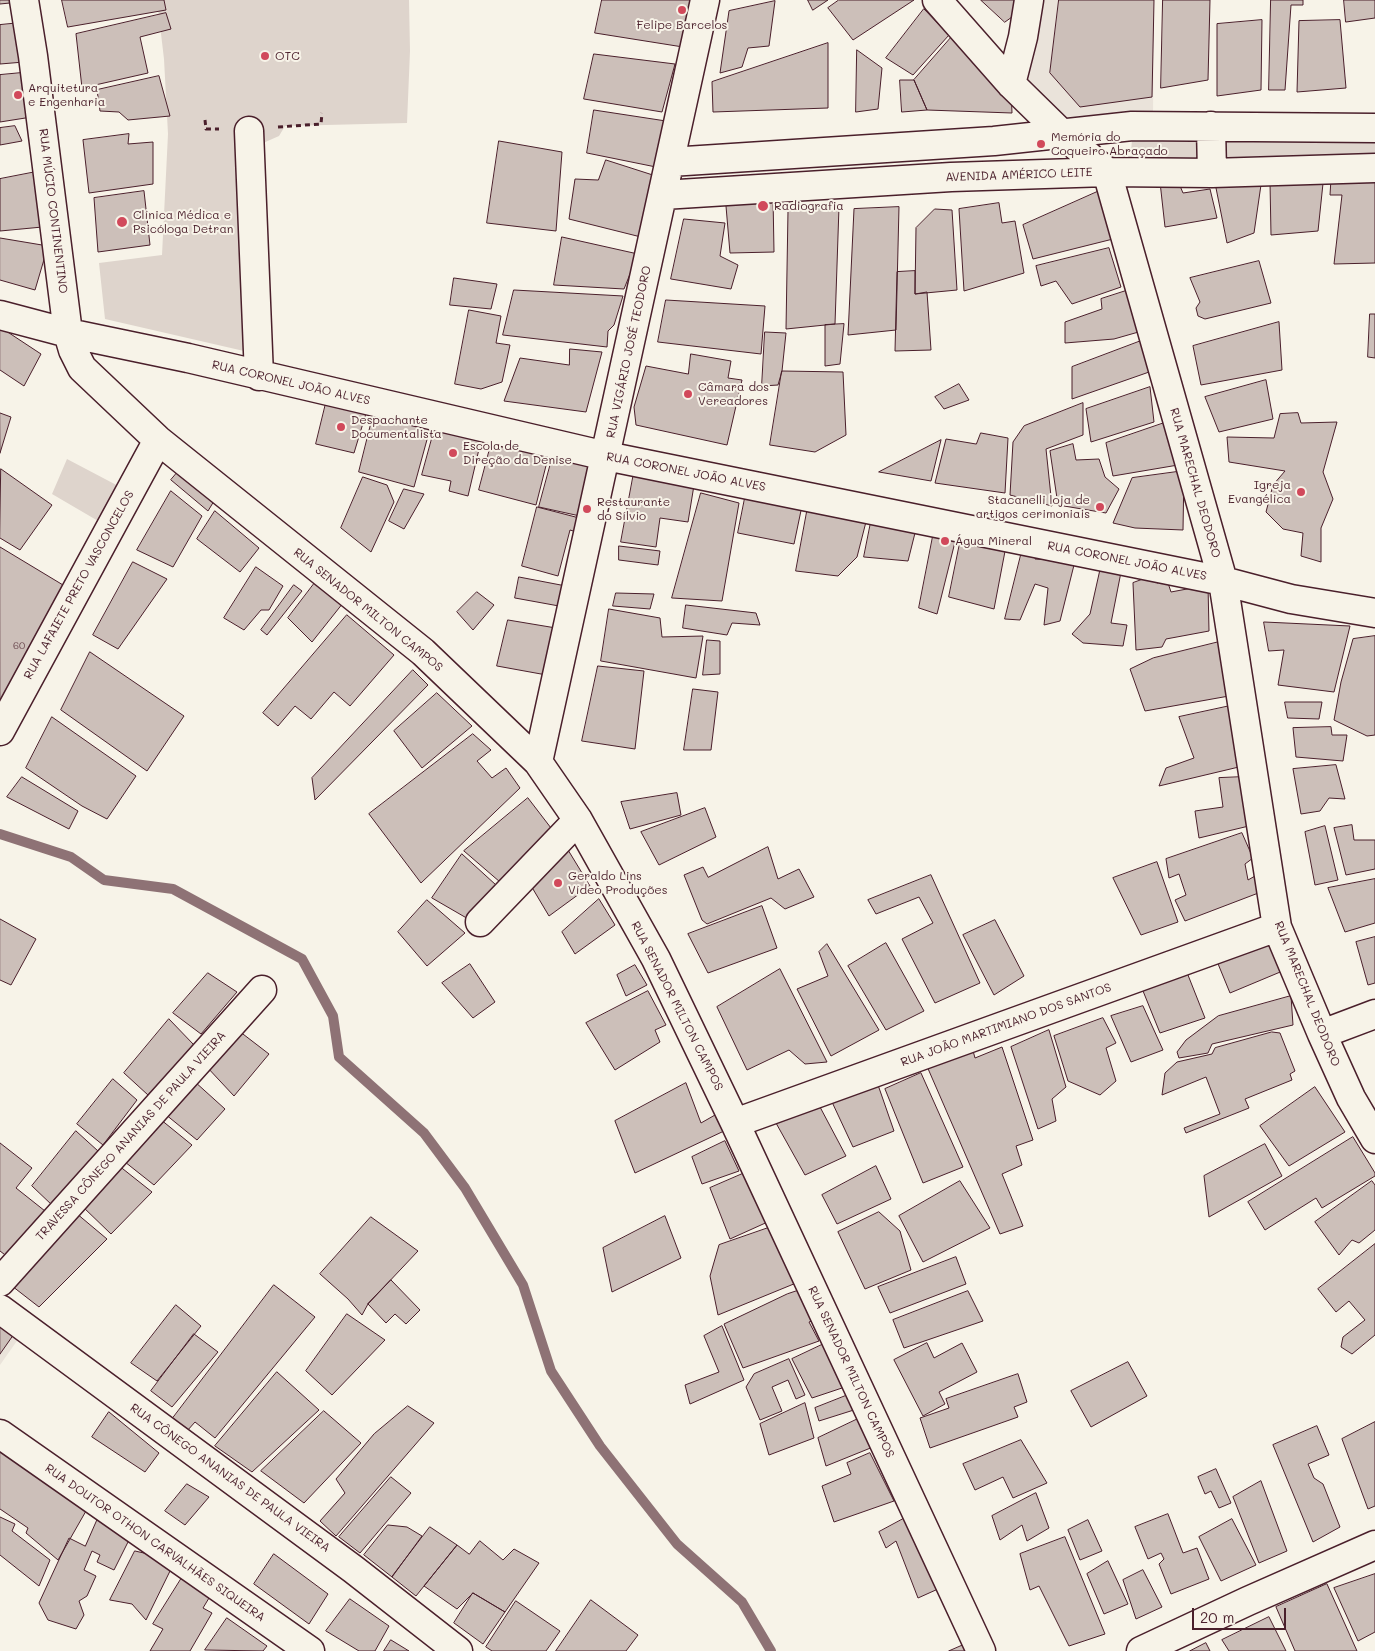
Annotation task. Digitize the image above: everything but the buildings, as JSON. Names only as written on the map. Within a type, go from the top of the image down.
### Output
[{"type":"street","name":"RUA MÚCIO CONTINENTINO","points":[[24,0],[33,56],[68,333]]},
{"type":"street","name":"RUA VIGÁRIO JOSÉ TEODORO","points":[[538,762],[705,0]]},
{"type":"street","points":[[937,0],[1011,84],[1061,133],[1107,172]]},
{"type":"street","points":[[1011,84],[1023,37],[1029,0]]},
{"type":"street","points":[[670,162],[946,145],[1132,126],[1211,126],[1367,129],[1368,169]]},
{"type":"street","points":[[1211,126],[1212,173]]},
{"type":"street","points":[[1297,128],[1299,171]]},
{"type":"street","points":[[249,131],[259,376]]},
{"type":"street","points":[[994,141],[1001,175]]},
{"type":"street","points":[[946,145],[951,177]]},
{"type":"street","points":[[888,148],[895,180]]},
{"type":"street","points":[[828,151],[833,184]]},
{"type":"street","points":[[756,156],[760,189]]},
{"type":"street","name":"AVENIDA AMÉRICO LEITE","points":[[663,195],[1001,175],[1368,169]]},
{"type":"street","name":"RUA MARECHAL DEODORO","points":[[1107,172],[1223,581],[1278,927],[1322,1034],[1351,1098],[1375,1139]]},
{"type":"street","name":"RUA CORONEL JOÃO ALVES","points":[[0,315],[68,333],[606,456],[1223,581],[1291,599],[1375,613]]},
{"type":"street","name":"RUA SENADOR MILTON CAMPOS","points":[[68,333],[73,350],[82,368],[158,440],[423,652],[538,762],[578,820],[656,959],[735,1123],[981,1651]]},
{"type":"street","name":"RUA LAFAIETE PRETO VASCONCELOS","points":[[0,731],[158,440]]},
{"type":"street","points":[[480,922],[578,820]]},
{"type":"street","name":"RUA JOÃO MARTIMIANO DOS SANTOS","points":[[735,1123],[1278,927]]},
{"type":"street","name":"TRAVESSA CÔNEGO ANANIAS DE PAULA VIEIRA","points":[[0,1282],[262,990]]},
{"type":"street","points":[[1322,1034],[1375,1014]]},
{"type":"street","name":"RUA CÔNEGO ANANIAS DE PAULA VIEIRA","points":[[0,1309],[353,1569],[458,1651]]},
{"type":"street","name":"RUA DOUTOR OTHON CARVALHÃES SIQUEIRA","points":[[0,1434],[310,1651]]},
{"type":"street","points":[[1141,1651],[1375,1545]]},
{"type":"shaded area","points":[[157,0],[409,0],[410,51],[407,123],[285,126],[279,136],[254,147],[270,357],[105,319],[99,263],[162,255],[168,134],[164,59]]},
{"type":"shaded area","points":[[1032,0],[1154,0],[1153,115],[1057,120],[1017,69]]},
{"type":"shaded area","points":[[1375,131],[1375,162],[1134,163],[1131,154],[1132,138]]},
{"type":"shaded area","points":[[67,459],[124,489],[105,525],[52,494]]},
{"type":"shaded area","points":[[0,1319],[19,1338],[0,1365]]},
{"type":"waterway","points":[[0,834],[71,857],[104,880],[173,889],[302,959],[333,1016],[339,1057],[424,1133],[465,1188],[523,1285],[551,1371],[600,1446],[677,1544],[742,1602],[771,1651]]},
{"type":"place","name":"Felipe Barcelos","points":[[682,10]]},
{"type":"place","name":"OTC","points":[[265,56]]},
{"type":"place","name":"Arquitetura e Engenharia","points":[[18,95]]},
{"type":"place","name":"Memória do Coqueiro Abraçado","points":[[1041,144]]},
{"type":"place","name":"Radiografia","points":[[763,206]]},
{"type":"place","name":"Clínica Médica e Psicóloga Detran","points":[[122,222]]},
{"type":"place","name":"Câmara dos Vereadores","points":[[688,394]]},
{"type":"place","name":"Despachante Documentalista","points":[[341,427]]},
{"type":"place","name":"Escola de Direção da Denise","points":[[453,453]]},
{"type":"place","name":"Igreja Evangélica","points":[[1301,492]]},
{"type":"place","name":"Stacanelli loja de artigos cerimoniais","points":[[1100,507]]},
{"type":"place","name":"Restaurante do Sílvio","points":[[587,509]]},
{"type":"place","name":"Água Mineral","points":[[945,541]]},
{"type":"place","name":"Geraldo Lins Vídeo Produções","points":[[558,883]]}]
